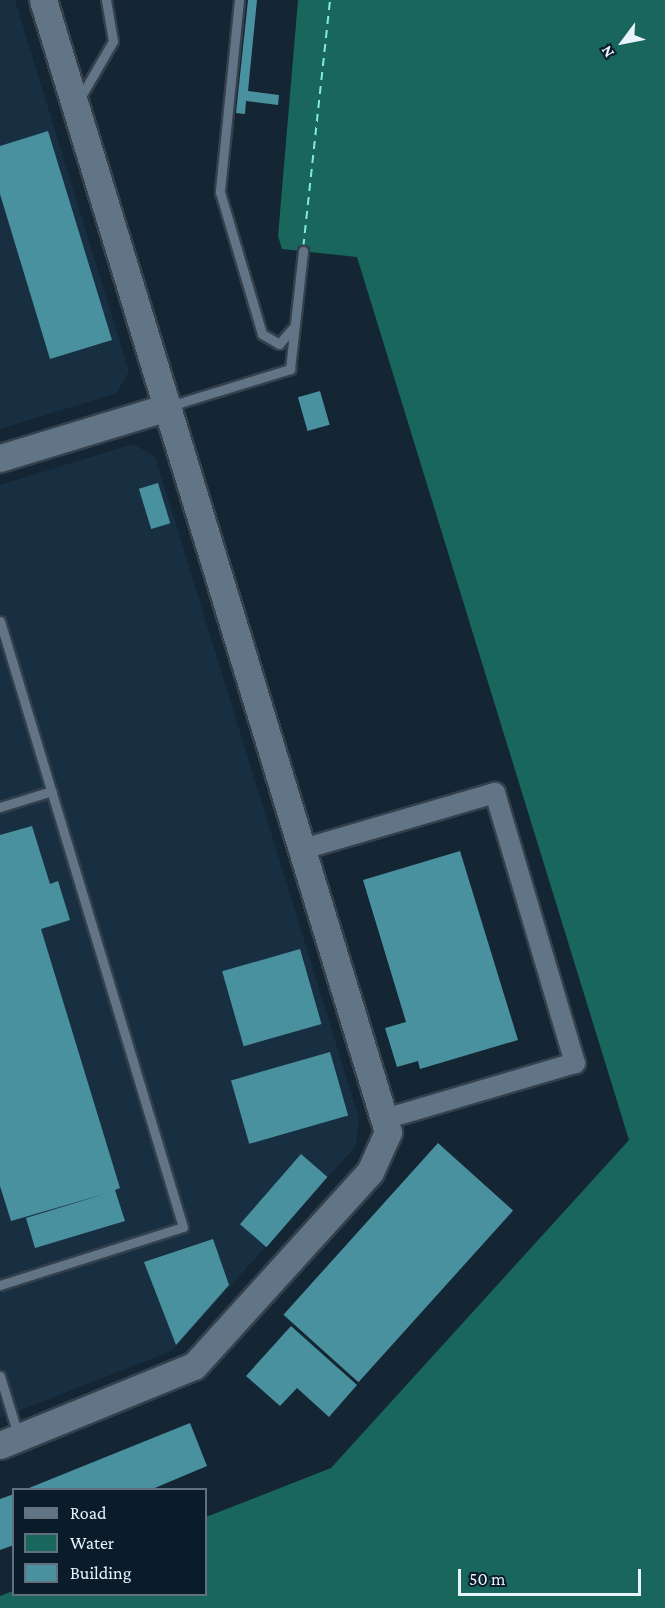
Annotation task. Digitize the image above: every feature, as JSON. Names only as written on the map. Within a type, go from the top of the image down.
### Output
[{"type":"street","points":[[9,1441],[194,1366],[370,1172],[386,1144],[385,1119],[43,0]]},
{"type":"street","points":[[0,458],[168,407]]},
{"type":"street","points":[[303,849],[495,793],[575,1063],[385,1119]]},
{"type":"lane","points":[[76,110],[112,41],[106,0]]},
{"type":"lane","points":[[239,0],[220,192],[262,334],[279,344],[294,327]]},
{"type":"lane","points":[[168,407],[290,369],[303,251]]},
{"type":"lane","points":[[0,621],[183,1227],[0,1285]]},
{"type":"lane","points":[[0,807],[52,791]]},
{"type":"lane","points":[[0,1376],[9,1441]]},
{"type":"shaded area","points":[[0,0],[15,0],[129,371],[117,393],[0,429]]},
{"type":"shaded area","points":[[133,444],[155,456],[359,1118],[356,1146],[172,1351],[0,1418],[0,485]]},
{"type":"water","points":[[298,0],[665,0],[665,1608],[0,1608],[0,1596],[12,1591],[12,1596],[207,1596],[207,1517],[331,1468],[629,1140],[357,257],[282,249],[278,236]]},
{"type":"building","points":[[248,0],[257,0],[248,91],[279,95],[278,105],[246,101],[245,114],[236,113]]},
{"type":"building","points":[[48,131],[112,340],[50,359],[0,194],[0,146]]},
{"type":"building","points":[[320,391],[330,425],[308,431],[298,397]]},
{"type":"building","points":[[158,483],[170,523],[151,529],[139,489]]},
{"type":"building","points":[[32,826],[50,884],[58,881],[70,920],[41,929],[120,1188],[115,1190],[125,1221],[35,1248],[26,1218],[108,1193],[11,1221],[0,1186],[0,835]]},
{"type":"building","points":[[460,851],[518,1040],[420,1069],[418,1061],[397,1067],[385,1028],[406,1022],[363,880]]},
{"type":"building","points":[[300,949],[321,1024],[244,1046],[222,971]]},
{"type":"building","points":[[330,1052],[348,1115],[249,1144],[231,1080]]},
{"type":"building","points":[[438,1143],[513,1211],[358,1382],[283,1315]]},
{"type":"building","points":[[301,1154],[327,1177],[266,1247],[240,1224]]},
{"type":"building","points":[[213,1239],[229,1285],[176,1345],[144,1262]]},
{"type":"building","points":[[291,1326],[357,1385],[329,1417],[297,1388],[280,1406],[246,1376]]},
{"type":"building","points":[[190,1423],[207,1466],[155,1488],[29,1488]]},
{"type":"building","points":[[12,1495],[12,1546],[0,1550],[0,1499]]},
{"type":"ferry route","points":[[303,247],[330,0]]}]
